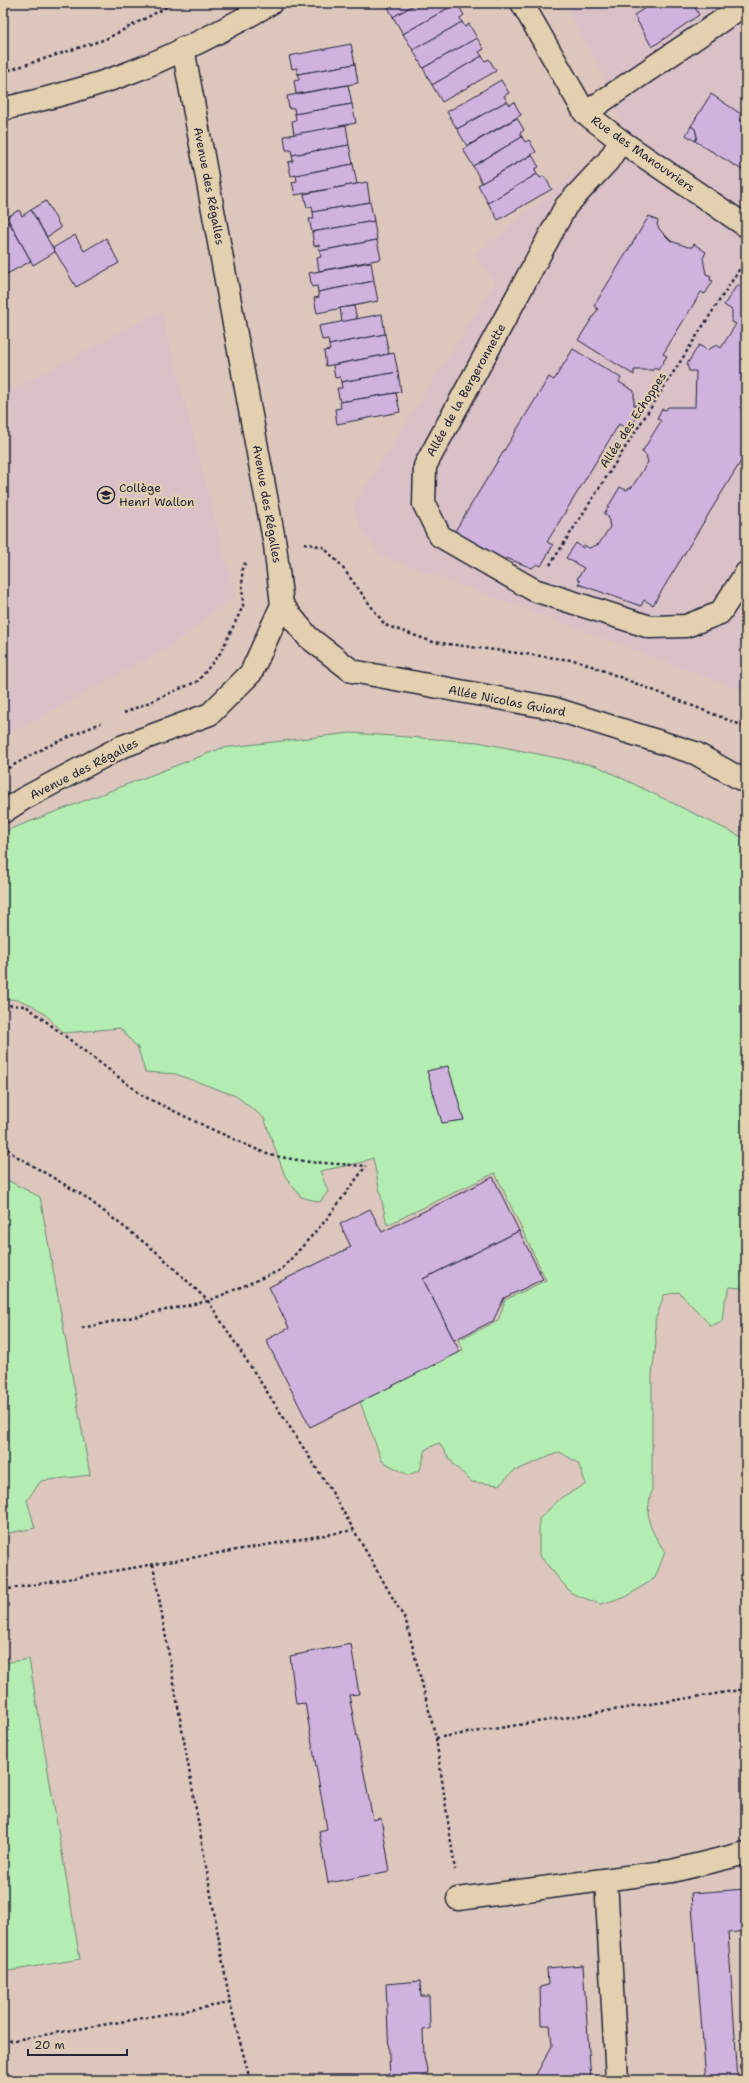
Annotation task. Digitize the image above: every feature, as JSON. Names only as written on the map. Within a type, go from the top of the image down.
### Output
[{"type":"street","points":[[3,109],[55,96],[126,74],[243,20],[271,3]]},
{"type":"street","name":"Rue des Manouvriers","points":[[522,3],[585,113],[621,141],[746,226]]},
{"type":"street","points":[[585,113],[746,4]]},
{"type":"street","name":"Avenue des Régalles","points":[[3,812],[23,799],[121,747],[210,714],[251,673],[282,605],[275,545],[183,48]]},
{"type":"street","name":"Allée de la Bergeronnette","points":[[621,141],[608,161],[566,206],[425,466],[424,504],[440,536],[534,590],[650,627],[686,626],[720,613],[746,573]]},
{"type":"street","name":"Allée Nicolas Guiard","points":[[282,605],[308,637],[352,671],[552,708],[695,753],[746,782]]},
{"type":"street","points":[[458,1899],[672,1871],[746,1853]]},
{"type":"street","points":[[606,1880],[617,2080]]},
{"type":"path","points":[[3,72],[106,39],[165,8],[165,3]]},
{"type":"path","name":"Allée des Echoppes","points":[[534,590],[746,259]]},
{"type":"path","points":[[3,1005],[26,1006],[143,1096],[269,1155],[310,1162],[366,1166],[326,1220],[281,1270],[208,1301],[82,1328]]},
{"type":"path","points":[[3,1144],[13,1154],[84,1196],[159,1254],[208,1301],[332,1492],[406,1621],[436,1738],[458,1899]]},
{"type":"path","points":[[3,1590],[354,1530]]},
{"type":"path","points":[[153,1564],[230,2003],[250,2080]]},
{"type":"path","points":[[436,1738],[746,1689]]},
{"type":"path","points":[[3,2042],[230,2003]]},
{"type":"shaded area","points":[[563,3],[746,3],[746,692],[380,555],[362,532],[353,506],[495,283],[475,254],[625,133],[600,69]]},
{"type":"shaded area","name":"Collège Henri Wallon","points":[[161,311],[235,595],[172,646],[3,737],[3,394]]},
{"type":"green space","points":[[351,733],[478,742],[597,766],[746,839],[746,1292],[741,1288],[730,1287],[724,1304],[722,1321],[711,1326],[679,1292],[664,1295],[655,1321],[656,1343],[652,1375],[652,1490],[648,1516],[655,1536],[665,1552],[655,1578],[626,1597],[600,1604],[571,1593],[539,1555],[539,1519],[562,1497],[586,1484],[578,1463],[560,1452],[514,1471],[499,1485],[472,1482],[454,1465],[439,1443],[426,1449],[420,1470],[408,1475],[382,1461],[356,1391],[463,1350],[458,1340],[498,1321],[505,1300],[546,1280],[495,1173],[387,1225],[373,1158],[359,1163],[320,1171],[328,1191],[320,1202],[301,1197],[285,1176],[264,1118],[236,1096],[176,1074],[145,1072],[138,1048],[120,1028],[64,1033],[37,1008],[30,1004],[13,999],[3,999],[3,835],[8,830],[222,748]]},
{"type":"green space","points":[[3,1178],[40,1197],[90,1475],[41,1481],[27,1500],[35,1528],[3,1534]]},
{"type":"green space","points":[[29,1659],[80,1959],[3,1972],[3,1663]]},
{"type":"building","points":[[386,3],[417,3],[393,17]]},
{"type":"building","points":[[417,3],[457,3],[403,34],[393,17]]},
{"type":"building","points":[[457,3],[464,15],[460,18],[462,22],[413,50],[403,34]]},
{"type":"building","points":[[653,3],[693,3],[699,15],[652,47],[634,15]]},
{"type":"building","points":[[462,22],[465,27],[469,24],[477,38],[423,68],[413,50]]},
{"type":"building","points":[[477,38],[484,49],[479,52],[482,56],[432,85],[423,68]]},
{"type":"building","points":[[351,44],[355,64],[298,74],[297,68],[292,69],[289,56]]},
{"type":"building","points":[[482,56],[485,61],[489,59],[496,71],[442,102],[432,85]]},
{"type":"building","points":[[355,64],[358,83],[296,94],[294,81],[299,80],[298,74]]},
{"type":"building","points":[[501,80],[509,93],[504,96],[507,101],[457,129],[447,112]]},
{"type":"building","points":[[348,85],[352,104],[295,114],[294,108],[289,109],[287,96]]},
{"type":"building","points":[[711,94],[741,114],[739,119],[746,123],[746,163],[742,170],[695,141],[697,137],[695,129],[691,126]]},
{"type":"building","points":[[507,101],[510,105],[514,102],[521,115],[467,146],[457,129]]},
{"type":"building","points":[[352,104],[356,123],[294,135],[292,121],[296,120],[295,114]]},
{"type":"building","points":[[517,118],[524,130],[520,133],[522,137],[473,166],[463,149]]},
{"type":"building","points":[[346,125],[349,145],[292,155],[291,150],[286,150],[284,136]]},
{"type":"building","points":[[691,126],[695,129],[697,137],[695,141],[686,135]]},
{"type":"building","points":[[522,137],[525,142],[529,140],[536,152],[482,183],[473,166]]},
{"type":"building","points":[[349,145],[353,164],[291,176],[288,162],[293,161],[292,155]]},
{"type":"building","points":[[532,155],[539,167],[535,169],[537,174],[488,203],[478,185]]},
{"type":"building","points":[[353,164],[357,184],[295,195],[292,182],[297,181],[296,175]]},
{"type":"building","points":[[537,174],[540,178],[544,176],[552,189],[498,220],[488,203]]},
{"type":"building","points":[[367,182],[370,202],[313,212],[312,206],[307,208],[304,194]]},
{"type":"building","points":[[46,201],[61,228],[47,237],[31,210]]},
{"type":"building","points":[[370,202],[374,221],[312,232],[309,219],[314,219],[313,212]]},
{"type":"building","points":[[19,210],[22,216],[31,210],[55,252],[33,265],[7,217]]},
{"type":"building","points":[[649,216],[658,221],[657,225],[660,230],[671,241],[688,247],[692,247],[694,244],[706,252],[703,258],[706,274],[711,276],[710,280],[713,281],[705,294],[701,292],[663,354],[667,356],[658,370],[655,368],[653,370],[634,370],[634,375],[578,340],[598,309],[594,306]]},
{"type":"building","points":[[374,221],[377,240],[320,251],[319,245],[314,246],[312,232]]},
{"type":"building","points":[[9,222],[31,261],[7,274],[3,267],[3,225]]},
{"type":"building","points":[[75,235],[84,251],[106,238],[119,263],[76,287],[53,248]]},
{"type":"building","points":[[377,240],[381,259],[319,271],[317,258],[321,257],[320,251]]},
{"type":"building","points":[[371,262],[374,281],[318,292],[317,286],[312,287],[309,273]]},
{"type":"building","points":[[374,281],[378,301],[317,313],[314,298],[319,297],[318,292]]},
{"type":"building","points":[[737,285],[746,285],[746,453],[653,605],[644,600],[641,606],[578,584],[580,581],[577,579],[584,568],[566,558],[576,543],[583,548],[584,545],[589,548],[599,544],[610,527],[608,516],[604,514],[620,487],[626,490],[632,487],[648,462],[646,455],[642,452],[661,421],[657,418],[662,409],[666,410],[668,407],[695,407],[696,371],[689,371],[687,364],[699,345],[707,350],[717,345],[721,348],[736,324],[732,322],[732,310],[724,305]]},
{"type":"building","points":[[354,306],[357,319],[342,322],[340,308]]},
{"type":"building","points":[[382,314],[385,334],[329,345],[328,339],[322,340],[319,326]]},
{"type":"building","points":[[385,334],[389,354],[326,366],[324,351],[330,350],[329,345]]},
{"type":"building","points":[[573,349],[621,378],[619,382],[634,391],[634,405],[641,406],[639,410],[641,410],[629,430],[619,424],[547,542],[553,545],[541,566],[537,564],[532,568],[506,558],[503,561],[455,531],[549,377],[554,380]]},
{"type":"building","points":[[394,353],[398,372],[341,382],[340,377],[335,378],[333,365]]},
{"type":"building","points":[[398,372],[401,392],[340,402],[337,388],[342,388],[341,382]]},
{"type":"building","points":[[396,393],[400,412],[337,424],[335,409],[341,408],[340,402]]},
{"type":"building","points":[[448,1066],[464,1120],[442,1123],[427,1071]]},
{"type":"building","points":[[493,1177],[519,1231],[423,1279],[460,1352],[310,1427],[266,1340],[289,1328],[269,1287],[351,1247],[340,1224],[370,1209],[382,1232]]},
{"type":"building","points":[[519,1231],[543,1279],[504,1298],[493,1321],[454,1340],[423,1279]]},
{"type":"building","points":[[351,1644],[359,1694],[349,1695],[373,1820],[381,1818],[390,1871],[328,1883],[319,1831],[327,1829],[305,1703],[296,1704],[290,1656]]},
{"type":"building","points":[[746,1889],[746,1931],[728,1933],[738,2080],[706,2080],[691,1893]]},
{"type":"building","points":[[583,1965],[591,2080],[533,2080],[552,2046],[550,2025],[541,2025],[540,1987],[548,1985],[547,1968]]},
{"type":"building","points":[[420,1981],[421,1996],[429,1996],[430,2029],[423,2030],[424,2057],[428,2073],[419,2080],[390,2080],[386,1984]]},
{"type":"building","points":[[101,2076],[102,2080],[79,2080]]},
{"type":"place","name":"Collège Henri Wallon","points":[[106,495]]}]
